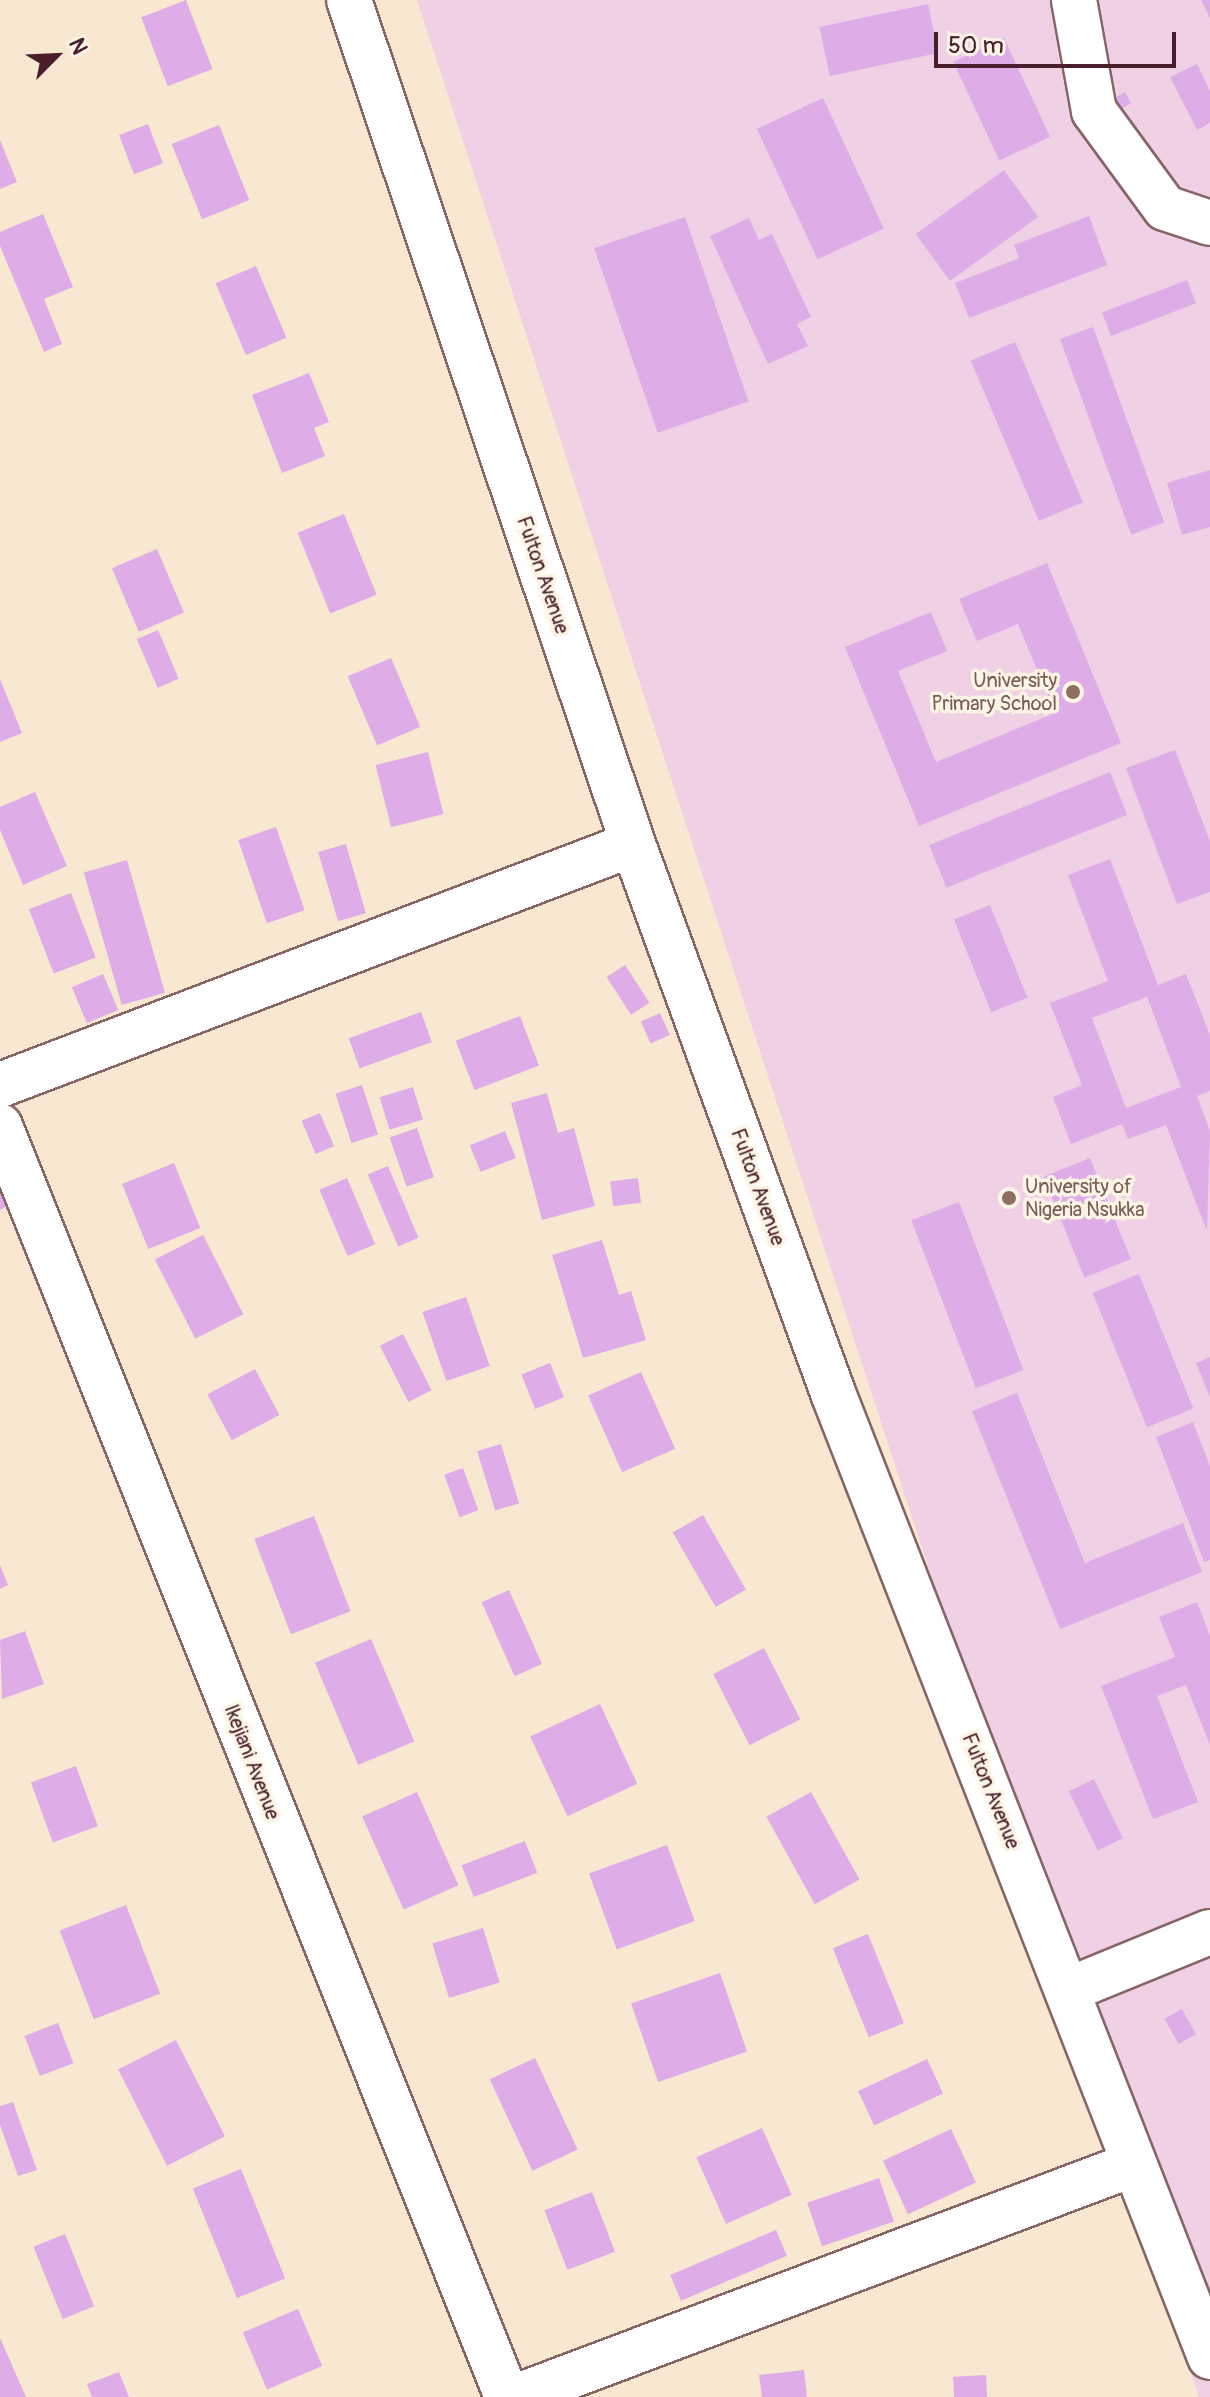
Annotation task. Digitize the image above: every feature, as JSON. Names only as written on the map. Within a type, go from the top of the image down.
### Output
[{"type":"street","name":"Fulton Avenue","points":[[349,0],[633,844],[833,1393],[1070,1989],[1134,2164],[1210,2357]]},
{"type":"street","points":[[1074,0],[1094,111],[1165,208],[1210,223]]},
{"type":"street","points":[[0,1085],[633,844]]},
{"type":"street","name":"Ikejiani Avenue","points":[[0,1126],[507,2397]]},
{"type":"street","points":[[1070,1989],[1210,1932]]},
{"type":"street","points":[[515,2397],[1134,2164]]},
{"type":"shaded area","name":"University of Nigeria Nsukka","points":[[417,0],[1210,0],[1210,2397],[1199,2397]]},
{"type":"building","points":[[186,0],[213,69],[168,86],[141,17]]},
{"type":"building","points":[[1201,0],[1210,0],[1210,18]]},
{"type":"building","points":[[928,4],[938,53],[830,76],[819,27]]},
{"type":"building","points":[[1004,38],[1050,137],[999,160],[953,62]]},
{"type":"building","points":[[1197,64],[1210,91],[1210,123],[1197,130],[1170,77]]},
{"type":"building","points":[[1125,92],[1131,103],[1106,117],[1100,106]]},
{"type":"building","points":[[823,98],[884,229],[818,259],[757,129]]},
{"type":"building","points":[[148,124],[163,163],[134,174],[119,135]]},
{"type":"building","points":[[219,125],[249,200],[202,219],[172,144]]},
{"type":"building","points":[[0,140],[17,182],[0,189]]},
{"type":"building","points":[[1004,170],[1038,217],[950,281],[916,234]]},
{"type":"building","points":[[43,214],[73,287],[44,299],[62,344],[44,352],[0,246],[0,232]]},
{"type":"building","points":[[1089,216],[1107,265],[969,318],[955,283],[1019,258],[1014,245]]},
{"type":"building","points":[[685,217],[748,401],[658,433],[594,248]]},
{"type":"building","points":[[749,218],[759,240],[772,234],[811,317],[797,324],[808,346],[768,364],[710,236]]},
{"type":"building","points":[[256,266],[286,338],[246,355],[215,283]]},
{"type":"building","points":[[1187,280],[1196,303],[1111,336],[1102,313]]},
{"type":"building","points":[[1093,327],[1164,522],[1131,534],[1060,339]]},
{"type":"building","points":[[1015,342],[1083,502],[1039,521],[971,361]]},
{"type":"building","points":[[309,373],[329,422],[314,428],[325,456],[282,473],[252,395]]},
{"type":"building","points":[[1210,470],[1210,527],[1182,535],[1167,483]]},
{"type":"building","points":[[344,514],[377,595],[330,613],[298,533]]},
{"type":"building","points":[[157,549],[184,613],[139,632],[112,568]]},
{"type":"building","name":"University Primary School","points":[[1047,563],[1121,743],[919,826],[845,647],[931,612],[947,651],[898,671],[936,762],[1055,713],[1018,624],[977,641],[959,599]]},
{"type":"building","points":[[158,630],[179,679],[158,688],[137,639]]},
{"type":"building","points":[[391,658],[420,727],[377,745],[348,676]]},
{"type":"building","points":[[0,679],[22,733],[0,742]]},
{"type":"building","points":[[1175,750],[1210,841],[1210,892],[1177,904],[1126,768]]},
{"type":"building","points":[[428,752],[443,814],[391,827],[376,765]]},
{"type":"building","points":[[1110,772],[1127,815],[946,888],[929,845]]},
{"type":"building","points":[[35,792],[67,866],[23,885],[0,830],[0,807]]},
{"type":"building","points":[[276,827],[305,910],[267,923],[238,840]]},
{"type":"building","points":[[346,844],[366,913],[338,921],[318,852]]},
{"type":"building","points":[[1110,859],[1158,985],[1186,974],[1210,1035],[1210,1091],[1197,1096],[1210,1131],[1207,1231],[1166,1125],[1128,1139],[1122,1124],[1071,1144],[1053,1097],[1082,1085],[1050,1003],[1108,981],[1068,875]],"holes":[[[1147,997],[1181,1087],[1126,1108],[1092,1018]]]},
{"type":"building","points":[[127,860],[165,993],[122,1005],[84,872]]},
{"type":"building","points":[[71,893],[96,957],[54,974],[29,909]]},
{"type":"building","points":[[990,905],[1027,998],[991,1012],[954,920]]},
{"type":"building","points":[[625,965],[650,1003],[631,1015],[607,977]]},
{"type":"building","points":[[103,974],[118,1010],[87,1023],[72,987]]},
{"type":"building","points":[[421,1012],[432,1042],[360,1068],[349,1038]]},
{"type":"building","points":[[660,1013],[670,1035],[651,1043],[641,1022]]},
{"type":"building","points":[[520,1016],[539,1065],[475,1090],[456,1041]]},
{"type":"building","points":[[362,1085],[378,1134],[351,1143],[335,1094]]},
{"type":"building","points":[[413,1087],[423,1120],[389,1130],[380,1097]]},
{"type":"building","points":[[547,1093],[558,1133],[574,1128],[595,1206],[542,1220],[511,1103]]},
{"type":"building","points":[[320,1113],[334,1146],[316,1154],[302,1121]]},
{"type":"building","points":[[417,1128],[434,1177],[407,1187],[390,1137]]},
{"type":"building","points":[[505,1131],[516,1158],[481,1172],[470,1145]]},
{"type":"building","points":[[1090,1158],[1131,1259],[1084,1278],[1044,1177]]},
{"type":"building","points":[[174,1163],[200,1228],[148,1249],[122,1184]]},
{"type":"building","points":[[388,1166],[418,1238],[398,1246],[368,1175]]},
{"type":"building","points":[[347,1178],[375,1244],[348,1256],[319,1190]]},
{"type":"building","points":[[638,1178],[641,1203],[613,1206],[610,1181]]},
{"type":"building","points":[[0,1181],[11,1204],[0,1210]]},
{"type":"building","points":[[959,1202],[1024,1370],[976,1388],[911,1220]]},
{"type":"building","points":[[203,1235],[243,1314],[195,1339],[155,1260]]},
{"type":"building","points":[[602,1240],[619,1295],[631,1291],[646,1340],[583,1358],[552,1255]]},
{"type":"building","points":[[1139,1274],[1193,1408],[1147,1427],[1093,1293]]},
{"type":"building","points":[[466,1297],[490,1366],[446,1381],[423,1312]]},
{"type":"building","points":[[403,1334],[432,1390],[408,1402],[380,1346]]},
{"type":"building","points":[[1210,1357],[1210,1397],[1196,1363]]},
{"type":"building","points":[[550,1363],[564,1397],[535,1409],[521,1375]]},
{"type":"building","points":[[255,1369],[279,1415],[232,1440],[207,1394]]},
{"type":"building","points":[[641,1372],[675,1449],[622,1472],[588,1396]]},
{"type":"building","points":[[1017,1393],[1085,1563],[1183,1523],[1202,1572],[1060,1629],[972,1411]]},
{"type":"building","points":[[1193,1422],[1210,1466],[1210,1560],[1204,1562],[1156,1437]]},
{"type":"building","points":[[501,1444],[519,1503],[495,1511],[477,1451]]},
{"type":"building","points":[[463,1468],[478,1510],[460,1517],[444,1475]]},
{"type":"building","points":[[703,1515],[746,1589],[716,1607],[673,1532]]},
{"type":"building","points":[[314,1516],[351,1611],[291,1634],[254,1539]]},
{"type":"building","points":[[0,1565],[8,1585],[0,1589]]},
{"type":"building","points":[[509,1590],[542,1664],[515,1676],[482,1602]]},
{"type":"building","points":[[1197,1602],[1210,1636],[1210,1745],[1186,1685],[1157,1696],[1198,1802],[1153,1819],[1101,1686],[1175,1657],[1159,1617]]},
{"type":"building","points":[[25,1631],[44,1684],[2,1699],[0,1640]]},
{"type":"building","points":[[371,1639],[414,1741],[358,1765],[315,1663]]},
{"type":"building","points":[[764,1648],[800,1719],[750,1745],[713,1674]]},
{"type":"building","points":[[600,1704],[637,1784],[567,1816],[530,1737]]},
{"type":"building","points":[[76,1766],[98,1826],[53,1843],[31,1782]]},
{"type":"building","points":[[1094,1779],[1123,1838],[1098,1851],[1069,1791]]},
{"type":"building","points":[[417,1792],[458,1885],[404,1910],[362,1816]]},
{"type":"building","points":[[811,1792],[859,1879],[815,1904],[766,1817]]},
{"type":"building","points":[[525,1841],[537,1873],[474,1897],[462,1865]]},
{"type":"building","points":[[667,1845],[695,1921],[617,1950],[589,1873]]},
{"type":"building","points":[[126,1905],[160,1994],[94,2019],[60,1930]]},
{"type":"building","points":[[483,1928],[500,1983],[449,1998],[432,1943]]},
{"type":"building","points":[[868,1934],[904,2023],[869,2037],[833,1948]]},
{"type":"building","points":[[720,1973],[747,2051],[658,2082],[631,2004]]},
{"type":"building","points":[[1182,2009],[1196,2034],[1179,2044],[1165,2019]]},
{"type":"building","points":[[58,2023],[73,2063],[40,2076],[24,2036]]},
{"type":"building","points":[[176,2040],[225,2136],[167,2166],[118,2070]]},
{"type":"building","points":[[535,2058],[578,2150],[532,2171],[490,2079]]},
{"type":"building","points":[[927,2059],[943,2093],[874,2126],[858,2091]]},
{"type":"building","points":[[13,2102],[37,2170],[18,2176],[0,2125],[0,2106]]},
{"type":"building","points":[[762,2128],[792,2195],[726,2224],[696,2157]]},
{"type":"building","points":[[951,2129],[976,2182],[908,2214],[883,2161]]},
{"type":"building","points":[[241,2169],[285,2278],[237,2298],[193,2188]]},
{"type":"building","points":[[879,2178],[894,2221],[822,2246],[807,2203]]},
{"type":"building","points":[[592,2192],[615,2252],[567,2270],[544,2210]]},
{"type":"building","points":[[776,2230],[787,2256],[681,2301],[670,2275]]},
{"type":"building","points":[[65,2234],[94,2306],[63,2319],[33,2247]]},
{"type":"building","points":[[298,2309],[322,2366],[267,2390],[243,2332]]},
{"type":"building","points":[[0,2338],[26,2397],[0,2397]]},
{"type":"building","points":[[804,2370],[807,2397],[762,2397],[759,2375]]},
{"type":"building","points":[[119,2372],[129,2397],[92,2397],[87,2384]]},
{"type":"building","points":[[986,2375],[987,2397],[954,2397],[953,2377]]},
{"type":"place","name":"University Primary School","points":[[1073,692]]},
{"type":"place","name":"University of Nigeria Nsukka","points":[[1009,1198]]}]
